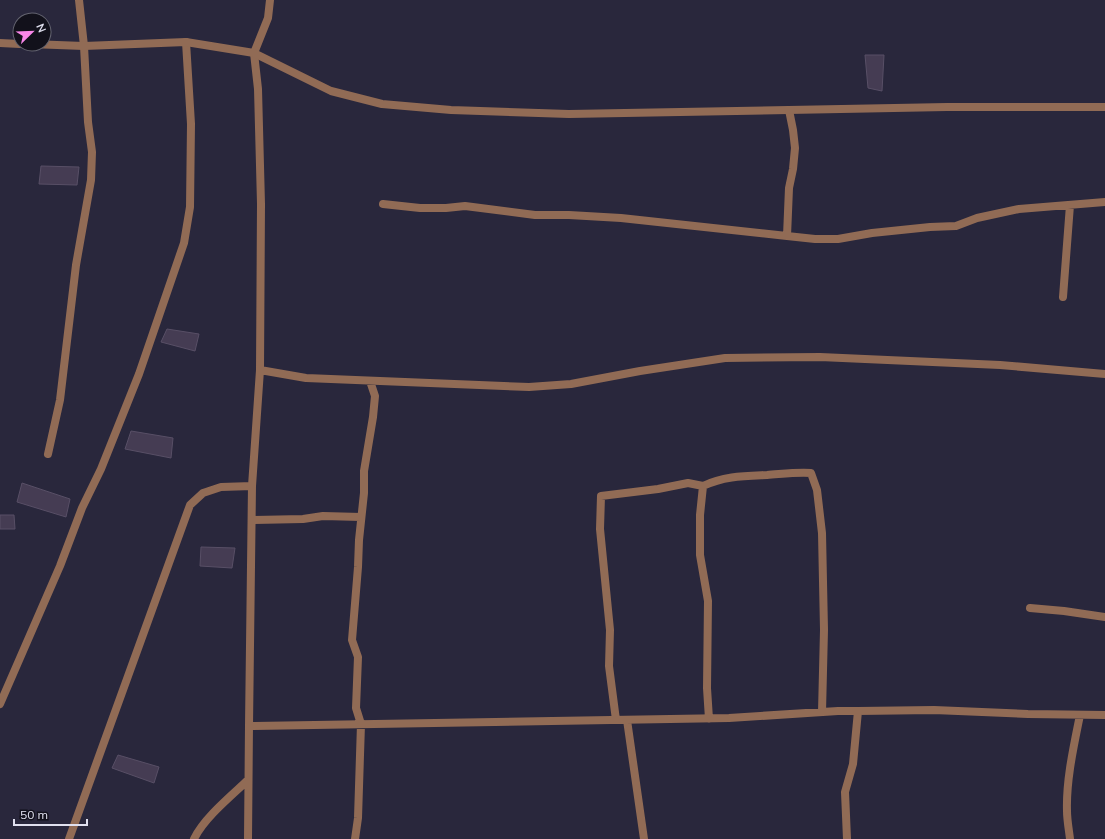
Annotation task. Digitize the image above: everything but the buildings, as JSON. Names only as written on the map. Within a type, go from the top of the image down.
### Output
[{"type":"street","points":[[48,454],[60,400],[76,265],[91,180],[92,152],[88,122],[84,46],[79,0]]},
{"type":"street","points":[[248,839],[252,486],[260,370],[261,204],[258,89],[254,53],[268,18],[270,0]]},
{"type":"street","points":[[0,704],[60,566],[82,508],[101,469],[139,374],[184,243],[190,207],[191,124],[186,42]]},
{"type":"street","points":[[52,45],[84,46],[186,42],[254,53],[330,91],[382,104],[451,110],[569,114],[947,107],[1105,108]]},
{"type":"street","points":[[0,43],[12,44]]},
{"type":"street","points":[[787,236],[789,188],[795,148],[789,110]]},
{"type":"street","points":[[383,204],[420,208],[465,206],[535,215],[569,215],[613,218],[815,239],[838,239],[872,233],[956,226],[977,218],[1019,209],[1105,202]]},
{"type":"street","points":[[1063,297],[1070,205]]},
{"type":"street","points":[[260,370],[306,378],[529,387],[571,384],[640,371],[725,358],[820,357],[1000,365],[1105,374]]},
{"type":"street","points":[[355,839],[358,818],[361,724],[356,708],[358,657],[352,640],[364,493],[364,471],[375,396],[370,381]]},
{"type":"street","points":[[616,720],[609,666],[610,630],[600,529],[602,496],[658,489],[688,483],[703,486],[712,481],[734,476],[796,472],[811,473],[817,490],[822,533],[824,630],[822,712]]},
{"type":"street","points":[[69,839],[190,505],[203,493],[222,487],[252,486]]},
{"type":"street","points":[[703,486],[700,516],[700,555],[708,601],[707,688],[709,718]]},
{"type":"street","points":[[252,520],[303,519],[323,516],[361,517]]},
{"type":"street","points":[[1030,608],[1105,617]]},
{"type":"street","points":[[249,726],[627,720],[709,718],[822,712],[934,710],[1028,714],[1105,715]]},
{"type":"street","points":[[847,839],[845,792],[853,764],[858,711]]},
{"type":"street","points":[[1070,839],[1067,810],[1069,780],[1073,749],[1080,715]]},
{"type":"street","points":[[627,720],[644,839]]},
{"type":"street","points":[[194,839],[197,832],[210,817],[248,780]]}]
